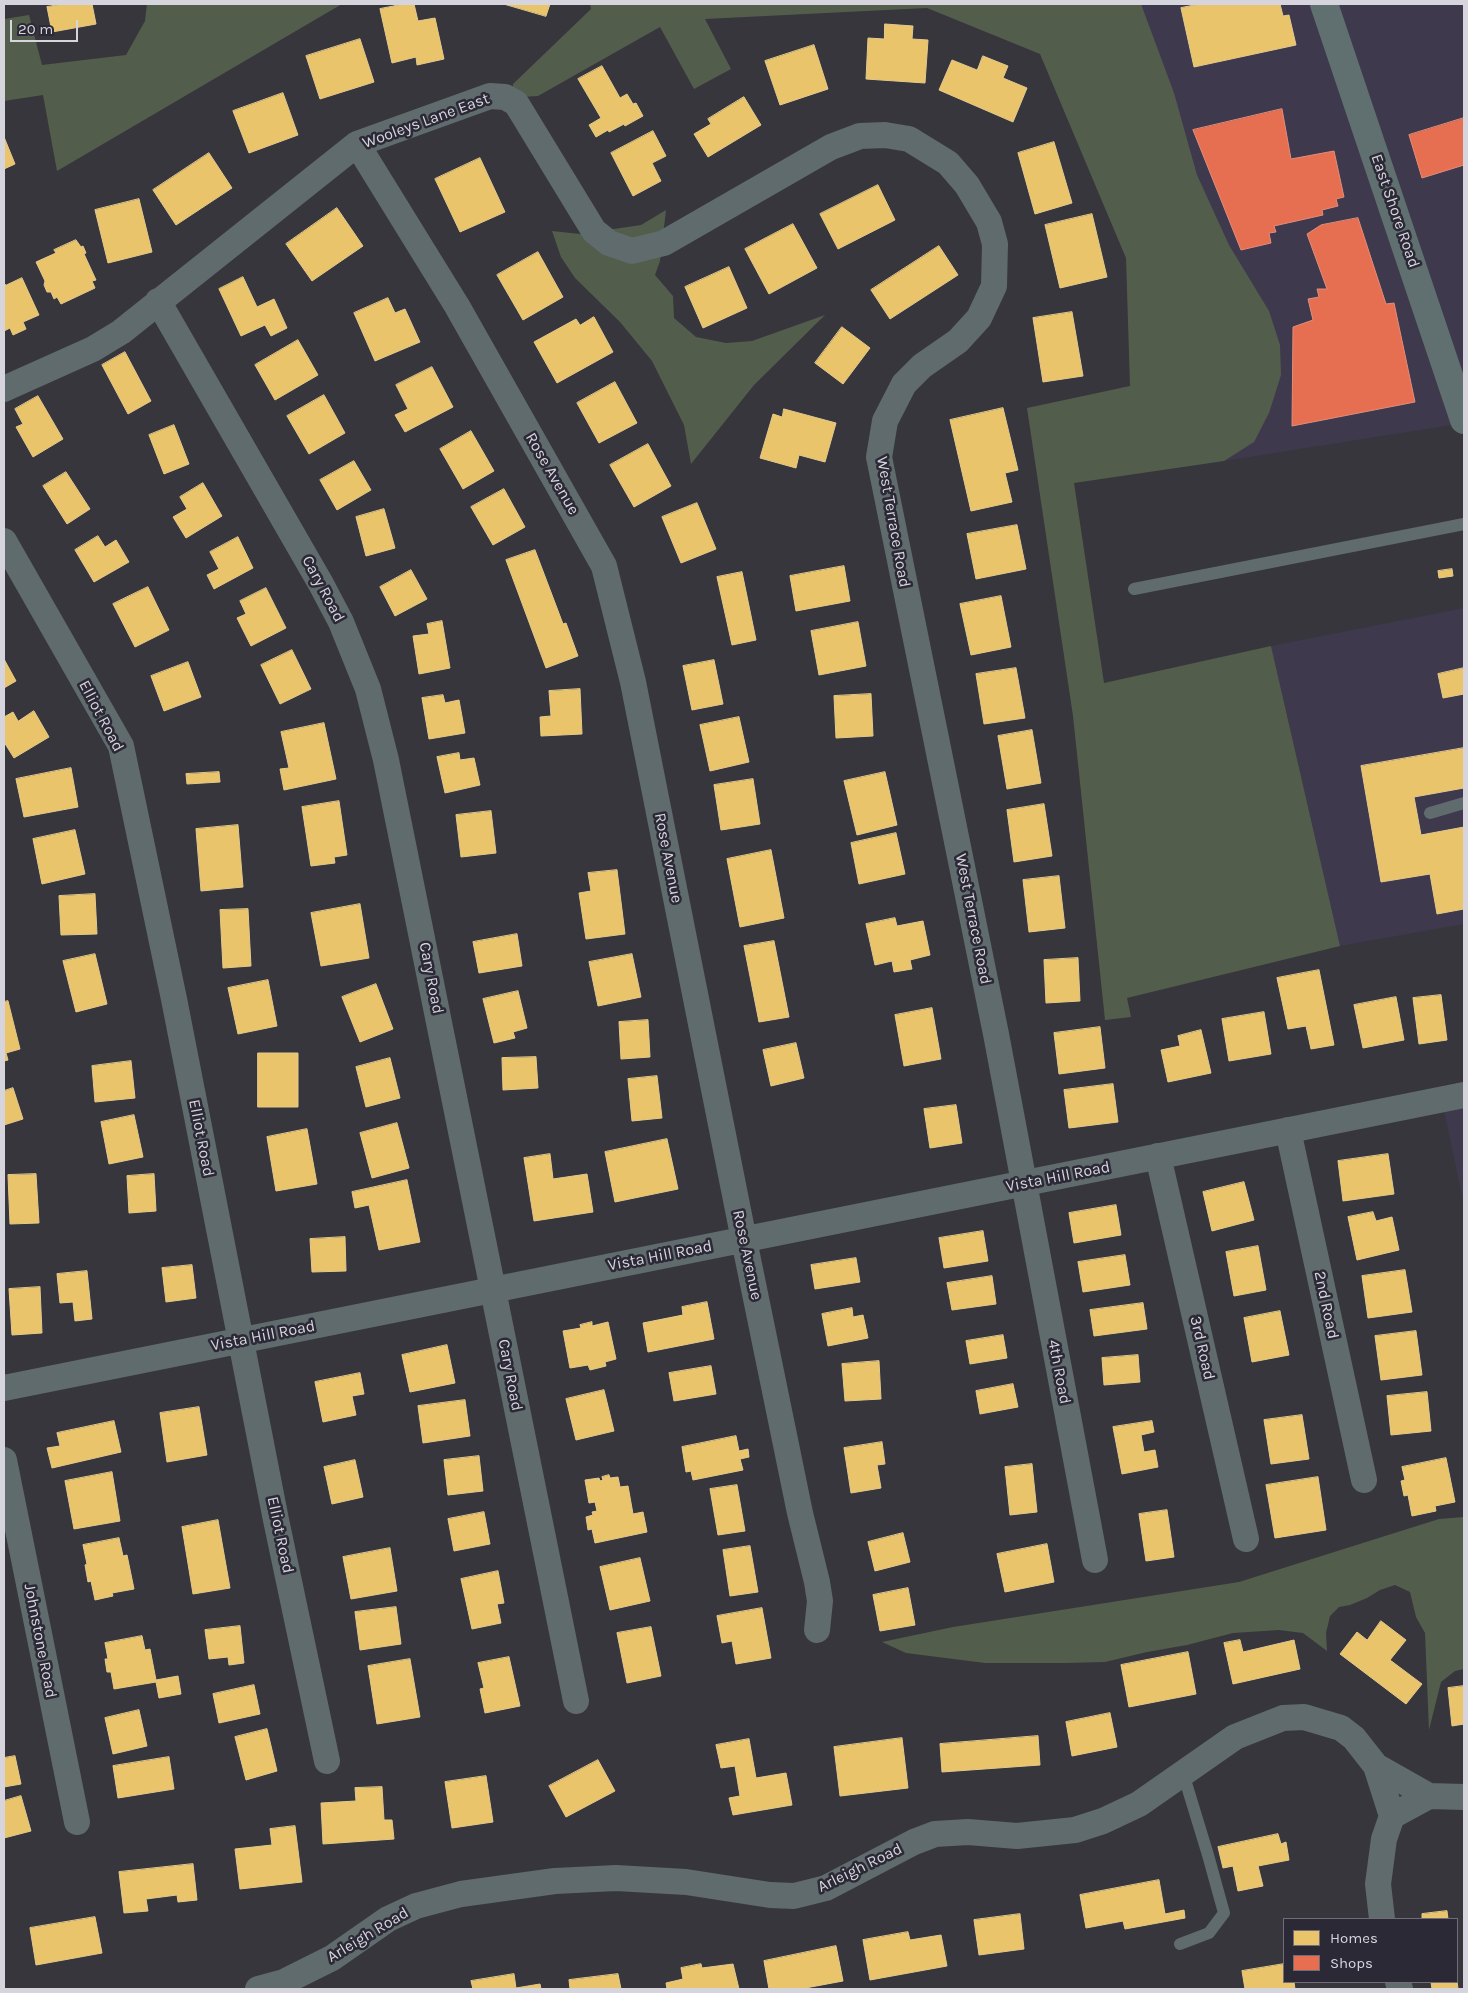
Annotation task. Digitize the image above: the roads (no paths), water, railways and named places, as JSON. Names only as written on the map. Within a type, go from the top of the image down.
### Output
[{"type":"main road","name":"East Shore Road","points":[[1324,4],[1464,420]]},
{"type":"street","name":"Wooleys Lane East","points":[[4,389],[93,350],[121,332],[357,144],[481,98],[490,96],[505,97],[516,103],[594,231],[609,243],[632,251],[664,244],[692,227]]},
{"type":"street","name":"West Terrace Road","points":[[692,227],[830,147],[860,136],[885,135],[909,139],[948,163],[967,185],[989,222],[995,244],[994,286],[979,318],[958,341],[922,366],[904,384],[885,421],[879,457],[992,1014],[1023,1184]]},
{"type":"street","name":"Rose Avenue","points":[[357,144],[457,306],[604,566],[633,682],[800,1513],[819,1588],[820,1601],[817,1630]]},
{"type":"street","name":"Cary Road","points":[[158,301],[321,584],[341,622],[368,689],[386,760],[576,1701]]},
{"type":"street","name":"Elliot Road","points":[[4,541],[121,746],[174,999],[276,1520],[327,1761]]},
{"type":"street","name":"Vista Hill Road","points":[[4,1388],[1464,1095]]},
{"type":"street","name":"2nd Road","points":[[1288,1130],[1364,1480]]},
{"type":"street","name":"3rd Road","points":[[1158,1156],[1246,1539]]},
{"type":"street","name":"4th Road","points":[[1023,1184],[1095,1560]]},
{"type":"street","name":"Johnstone Road","points":[[4,1460],[77,1822]]},
{"type":"street","name":"Arleigh Road","points":[[258,1989],[284,1982],[332,1958],[388,1919],[416,1906],[461,1894],[555,1881],[616,1878],[686,1882],[770,1895],[794,1896],[826,1888],[914,1842],[935,1834],[968,1832],[1017,1836],[1075,1830],[1103,1821],[1139,1804],[1235,1737],[1283,1718],[1304,1717],[1341,1728],[1354,1738],[1376,1766],[1398,1813]]},
{"type":"street","name":"Arleigh Road","points":[[1376,1766],[1429,1796],[1464,1797]]},
{"type":"street","points":[[1382,1913],[1378,1884],[1384,1839],[1398,1813],[1429,1796]]},
{"type":"lane","points":[[1134,589],[1464,524]]},
{"type":"lane","points":[[1430,814],[1464,803]]},
{"type":"lane","points":[[1180,1944],[1209,1933],[1224,1913],[1183,1774]]}]
